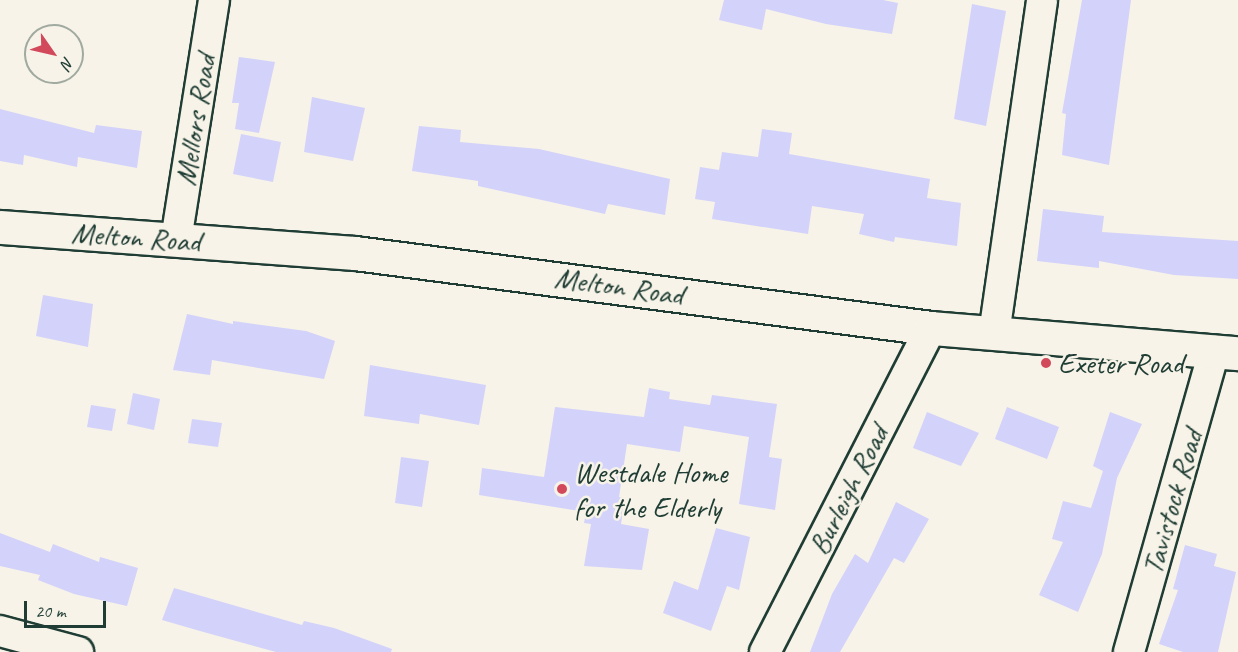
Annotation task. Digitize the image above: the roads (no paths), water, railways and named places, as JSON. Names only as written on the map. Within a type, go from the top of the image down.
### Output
[{"type":"main road","name":"Melton Road","points":[[0,227],[408,259],[931,328],[1226,352]]},
{"type":"street","name":"Mellors Road","points":[[176,240],[214,0]]},
{"type":"street","points":[[994,334],[1042,0]]},
{"type":"street","name":"Burleigh Road","points":[[765,652],[931,328]]},
{"type":"street","name":"Tavistock Road","points":[[1130,652],[1226,352]]},
{"type":"street","points":[[0,631],[78,652]]},
{"type":"place","name":"Exeter Road","points":[[1046,363]]},
{"type":"place","name":"Westdale Home for the Elderly","points":[[562,489]]}]
